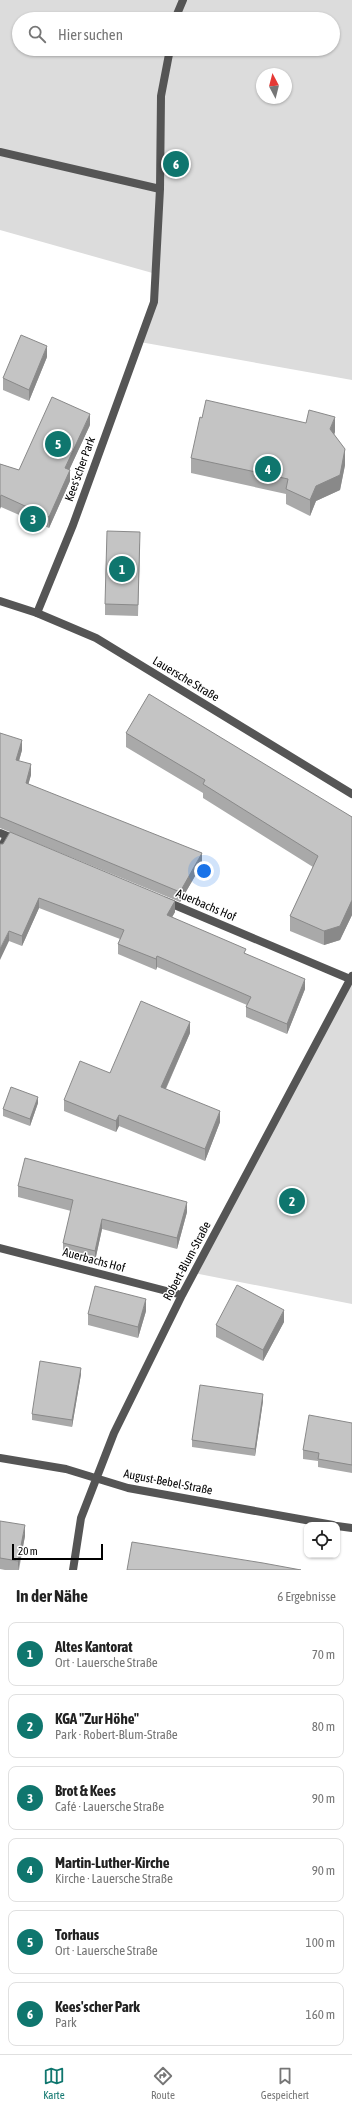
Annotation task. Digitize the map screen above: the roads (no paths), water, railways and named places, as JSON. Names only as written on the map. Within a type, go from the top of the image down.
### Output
[{"type":"street","points":[[178,12],[183,0]]},
{"type":"street","name":"Kees'scher Park","points":[[37,614],[72,525],[154,302],[159,219],[161,96],[169,56]]},
{"type":"street","points":[[0,152],[160,189]]},
{"type":"street","name":"Lauersche Straße","points":[[0,601],[96,638],[352,794]]},
{"type":"street","points":[[0,850],[3,834],[28,845]]},
{"type":"street","name":"Auerbachs Hof","points":[[159,898],[351,977]]},
{"type":"street","name":"Robert-Blum-Straße","points":[[72,1570],[81,1518],[114,1433],[182,1296],[351,977]]},
{"type":"street","name":"Auerbachs Hof","points":[[0,1248],[182,1296]]},
{"type":"street","name":"August-Bebel-Straße","points":[[0,1458],[66,1469],[128,1488],[316,1522]]},
{"type":"street","points":[[340,1526],[352,1528]]},
{"type":"place","name":"Kees'scher Park","points":[[176,164]]},
{"type":"place","name":"Torhaus","points":[[58,444]]},
{"type":"place","name":"Martin-Luther-Kirche","points":[[268,469]]},
{"type":"place","name":"Brot & Kees","points":[[33,519]]},
{"type":"place","name":"Altes Kantorat","points":[[122,569]]},
{"type":"place","name":"KGA \"Zur Höhe\"","points":[[292,1201]]}]
